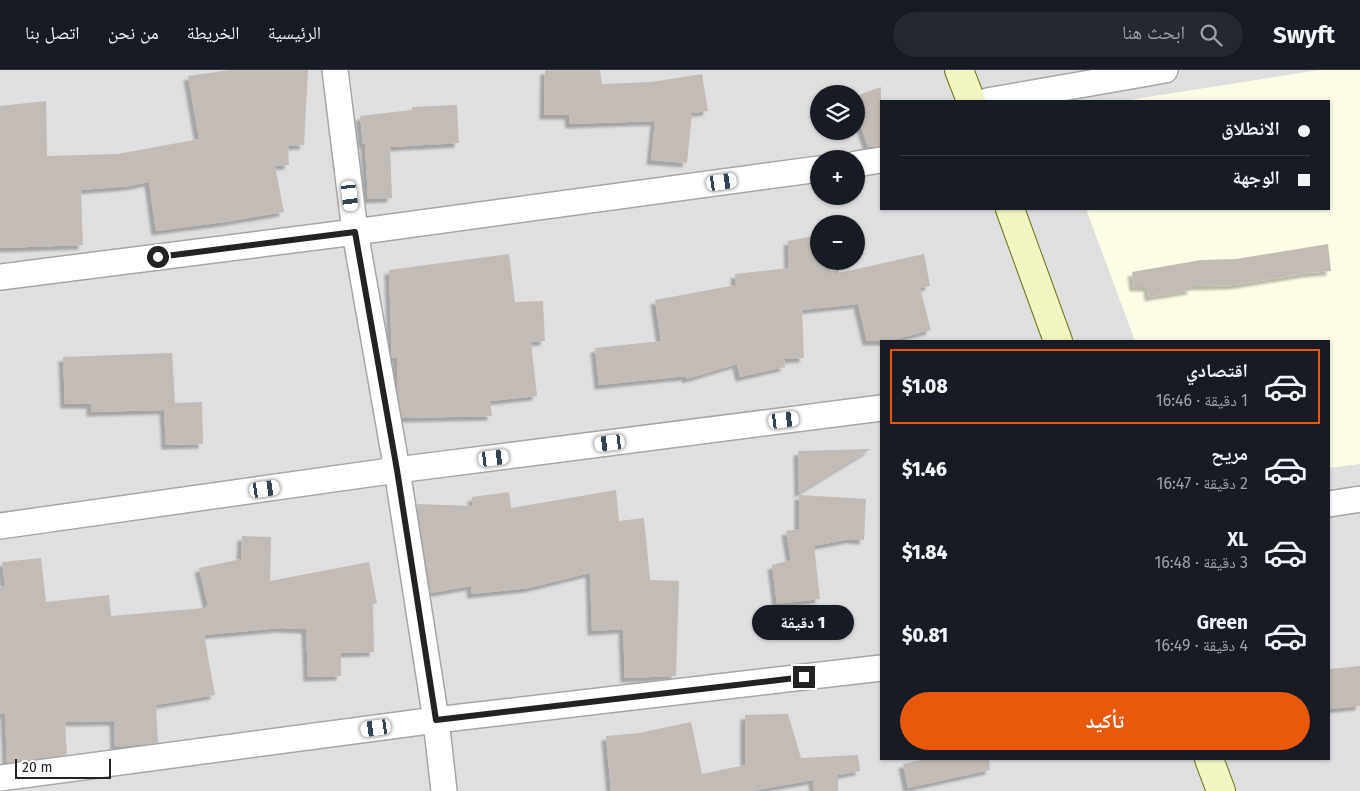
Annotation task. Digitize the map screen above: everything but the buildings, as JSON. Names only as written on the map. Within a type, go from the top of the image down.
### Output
[{"type":"street","points":[[335,70],[355,232],[397,470],[436,720],[444,791]]},
{"type":"street","points":[[959,70],[970,100]]},
{"type":"street","points":[[993,100],[1164,70]]},
{"type":"street","points":[[865,163],[880,160]]},
{"type":"street","points":[[0,277],[355,232],[810,170]]},
{"type":"street","points":[[1010,210],[1058,340]]},
{"type":"street","points":[[0,526],[397,470],[880,408]]},
{"type":"street","points":[[1330,504],[1360,499]]},
{"type":"street","points":[[0,778],[436,720],[880,668]]},
{"type":"street","points":[[1209,760],[1221,791]]},
{"type":"shaded area","points":[[0,70],[1360,70],[1360,791],[0,791]]},
{"type":"shaded area","points":[[1320,70],[1360,70],[1360,464],[1330,468],[1330,340],[1135,340],[1086,210],[1330,210],[1330,100],[1128,100]]},
{"type":"route","points":[[158,257],[355,232],[397,470],[436,720],[804,677]]}]
